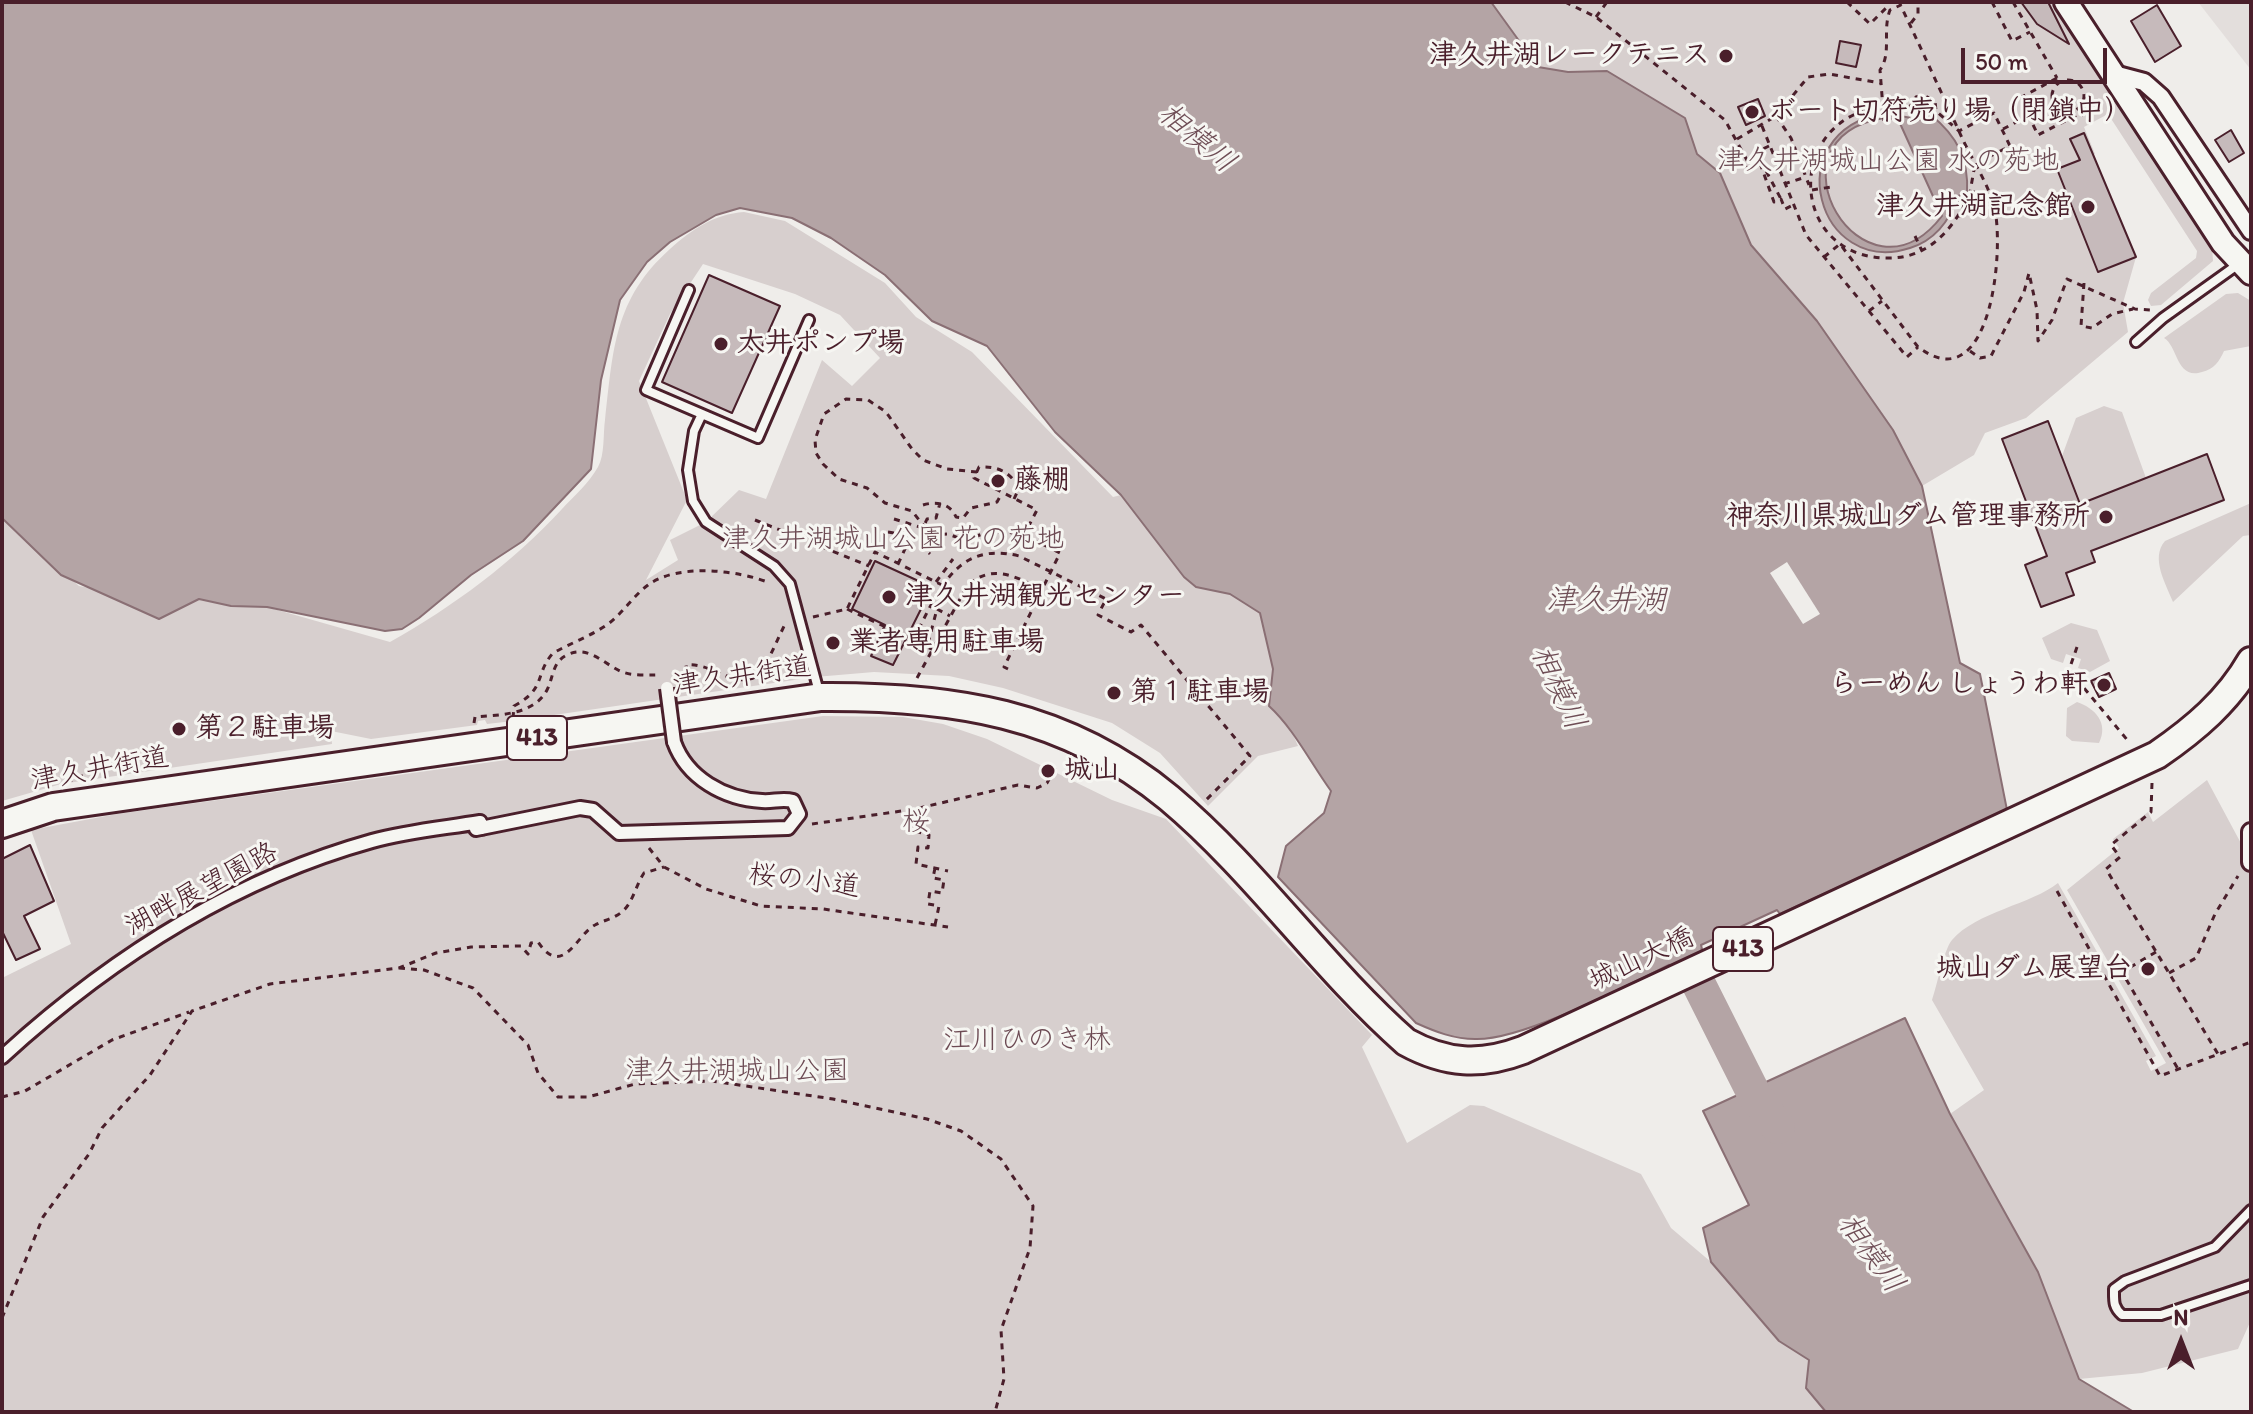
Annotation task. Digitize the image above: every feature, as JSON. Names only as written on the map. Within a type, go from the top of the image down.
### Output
[{"type":"highway","name":"413","points":[[2147,770],[2195,729],[2227,696],[2251,661]]},
{"type":"highway","name":"津久井街道","points":[[2,824],[53,807],[821,697],[890,696],[945,701],[983,708],[1070,738],[1115,762],[1167,796],[1381,1020]]},
{"type":"highway","name":"城山大橋","points":[[1381,1020],[1406,1042],[1443,1058],[1485,1062],[1504,1057],[2104,783],[2147,770]]},
{"type":"main road","points":[[2066,2],[2218,236],[2246,268]]},
{"type":"street","points":[[2110,73],[2144,82],[2161,97],[2251,231]]},
{"type":"street","points":[[666,681],[674,742],[680,759],[695,775],[714,787],[740,797],[793,801],[799,814],[788,828]]},
{"type":"street","name":"桜の小道","points":[[567,809],[593,810],[619,833],[788,828]]},
{"type":"street","name":"湖畔展望園路","points":[[2,1057],[106,971],[153,938],[259,882],[374,840],[454,826],[464,831],[567,809]]},
{"type":"street","points":[[2250,861],[2251,832]]},
{"type":"lane","points":[[2136,342],[2163,318],[2246,268]]},
{"type":"lane","points":[[689,290],[646,390],[758,438],[809,320]]},
{"type":"lane","points":[[702,414],[694,431],[688,470],[693,501],[706,522],[783,573],[790,584],[821,697]]},
{"type":"lane","points":[[2251,1210],[2215,1247],[2125,1281],[2114,1289],[2114,1301],[2122,1315],[2161,1315],[2251,1285]]},
{"type":"path","points":[[1565,2],[1596,17],[1725,120],[1749,164],[1746,170]]},
{"type":"path","points":[[1596,17],[1607,2]]},
{"type":"path","points":[[1910,24],[1918,14],[1918,2]]},
{"type":"path","points":[[1992,2],[2012,41],[2030,32]]},
{"type":"path","points":[[2013,2],[2058,80]]},
{"type":"path","points":[[1848,3],[1870,24],[1887,7],[1890,10]]},
{"type":"path","points":[[1776,116],[1791,138],[1818,217],[1918,347],[1939,359],[1970,351],[1980,338],[1988,312],[1997,219],[1994,205],[1900,4],[1890,10],[1885,22],[1887,60],[1880,70],[1884,117]]},
{"type":"path","points":[[1737,139],[1776,116],[1808,77],[1829,74],[1880,83]]},
{"type":"path","points":[[2058,80],[2052,96],[2055,106],[2063,112],[2080,111]]},
{"type":"path","points":[[2058,80],[2075,82],[2082,89],[2084,99],[2080,111],[2038,135],[2020,98],[2058,80]]},
{"type":"path","points":[[1811,190],[1813,163],[1831,131],[1848,117],[1883,106],[1911,108],[1916,97],[1923,95],[1935,101],[1936,111]]},
{"type":"path","points":[[1928,110],[1936,111],[1959,131]]},
{"type":"path","points":[[2080,111],[2090,124]]},
{"type":"path","points":[[1959,131],[1994,113],[2010,146],[1975,164]]},
{"type":"path","points":[[2002,130],[2028,116]]},
{"type":"path","points":[[1762,126],[1806,235],[1907,357],[1918,347]]},
{"type":"path","points":[[1769,146],[1756,152],[1785,209],[1792,206]]},
{"type":"path","points":[[1969,198],[1973,191],[1975,164]]},
{"type":"path","points":[[1784,184],[1806,177]]},
{"type":"path","points":[[1811,190],[1831,187]]},
{"type":"path","points":[[1840,244],[1878,258],[1902,258],[1922,251],[1947,232],[1960,213],[1971,215],[1978,209],[1979,200],[1973,191]]},
{"type":"path","points":[[1916,238],[1922,251]]},
{"type":"path","points":[[1824,257],[1840,244]]},
{"type":"path","points":[[1970,351],[1980,358],[1991,356],[2024,292],[2029,273],[2039,342],[2063,296],[2067,279],[2084,283],[2123,303]]},
{"type":"path","points":[[2084,283],[2081,326],[2092,328],[2112,314],[2135,309]]},
{"type":"path","points":[[1869,311],[1882,301]]},
{"type":"path","points":[[977,472],[947,469],[923,460],[886,412],[868,400],[846,399],[824,414],[815,440],[816,453],[839,479],[867,488],[885,503],[912,511],[925,523],[931,535],[948,534],[967,541],[997,530],[1024,535],[1060,553],[1004,667],[1008,669]]},
{"type":"path","points":[[1014,499],[1019,488],[1004,470],[979,467],[974,478],[1002,493],[1014,499],[1037,510],[1024,535]]},
{"type":"path","points":[[923,505],[940,503],[948,506],[956,517],[963,518],[971,508],[997,502],[1002,493]]},
{"type":"path","points":[[896,532],[896,520],[923,528],[931,516],[936,518],[940,503]]},
{"type":"path","points":[[755,520],[869,566]]},
{"type":"path","points":[[888,532],[911,536],[930,554]]},
{"type":"path","points":[[898,564],[911,536]]},
{"type":"path","points":[[847,609],[875,552],[942,585]]},
{"type":"path","points":[[913,640],[942,585],[968,559],[992,553],[1019,556],[1106,599],[1098,615],[1131,632],[1141,625],[1250,756],[1200,805]]},
{"type":"path","points":[[936,582],[949,561]]},
{"type":"path","points":[[512,710],[537,689],[553,653],[607,625],[648,585],[662,578],[717,573],[752,577],[775,585]]},
{"type":"path","points":[[929,648],[967,586],[985,574],[1006,573],[1042,590]]},
{"type":"path","points":[[931,606],[950,616]]},
{"type":"path","points":[[800,620],[847,609],[892,630]]},
{"type":"path","points":[[917,678],[929,648],[937,609]]},
{"type":"path","points":[[473,730],[475,717],[512,713],[536,701],[548,689],[553,669],[569,654],[582,652],[597,656],[622,672],[666,681],[681,680],[687,674],[686,665],[698,664],[733,680],[755,678],[762,673],[788,617]]},
{"type":"path","points":[[902,635],[929,648]]},
{"type":"path","points":[[2077,647],[2069,670],[2147,770],[2149,814],[2111,845],[2120,857],[2106,869],[2218,1054]]},
{"type":"path","name":"桜の小道","points":[[788,828],[908,810],[1018,785],[1043,787],[1057,765]]},
{"type":"path","points":[[74,777],[83,776]]},
{"type":"path","points":[[908,810],[912,830],[929,835],[928,848],[918,847],[916,864],[948,871]]},
{"type":"path","points":[[399,968],[436,953],[471,947],[521,946],[528,954],[531,943],[538,942],[550,953],[562,955],[572,952],[592,926],[625,910],[644,873],[664,867],[651,851],[646,833]]},
{"type":"path","points":[[2169,973],[2196,958],[2215,914],[2250,861]]},
{"type":"path","name":"桜の小道","points":[[664,867],[706,889],[761,906],[823,909],[948,927]]},
{"type":"path","points":[[935,868],[933,878],[944,880],[942,893],[930,891],[928,904],[939,906],[935,925]]},
{"type":"path","points":[[2057,891],[2160,1076],[2251,1042]]},
{"type":"path","points":[[2156,952],[2122,972],[2178,1069]]},
{"type":"path","points":[[2,1097],[25,1091],[112,1040],[270,984],[399,968],[424,970],[473,988],[528,1045],[538,1073],[558,1097],[588,1097],[635,1084],[712,1081],[833,1099],[927,1119],[961,1131],[1001,1159],[1033,1206],[1030,1248],[1001,1330],[1004,1379],[995,1412]]},
{"type":"path","points":[[2,1318],[43,1217],[89,1154],[102,1128],[150,1075],[192,1011]]},
{"type":"shaded area","points":[[2198,2],[2251,2],[2251,70]]},
{"type":"green space","name":"津久井湖城山公園 水の苑地","points":[[1491,2],[2060,2],[2212,246],[2213,261],[2161,305],[2151,306],[2148,300],[2151,293],[2196,258],[2197,251],[2108,114],[2084,127],[2095,154],[2058,169],[2136,257],[2123,303],[2128,332],[2026,418],[1985,433],[1974,455],[1922,486],[1893,430],[1817,321],[1751,245],[1720,173],[1697,154],[1685,118],[1607,71],[1568,72],[1538,67]]},
{"type":"green space","name":"津久井湖城山公園 花の苑地","points":[[744,212],[785,221],[885,283],[916,317],[972,352],[1113,497],[1121,495],[1196,587],[1230,594],[1260,613],[1273,669],[1269,706],[1289,725],[1298,746],[1258,756],[1208,806],[1160,753],[1112,723],[1003,688],[949,676],[874,672],[815,677],[513,721],[487,724],[485,720],[478,721],[477,725],[371,739],[331,731],[332,744],[61,784],[2,801],[2,518],[79,586],[101,590],[159,619],[199,599],[231,606],[267,607],[390,642],[437,614],[502,565],[543,529],[590,478],[602,456],[614,348],[637,287],[651,268],[686,235],[733,213]],"holes":[[[703,264],[795,294],[840,315],[880,358],[852,386],[822,360],[766,499],[739,490],[706,522],[670,540],[678,560],[646,580],[687,500],[639,381],[670,314]]]},
{"type":"green space","points":[[2238,293],[2251,301],[2251,346],[2224,351],[2216,364],[2206,371],[2187,371],[2164,338],[2226,294]]},
{"type":"green space","points":[[2104,406],[2122,412],[2146,478],[2080,504],[2062,456],[2076,418]]},
{"type":"green space","points":[[2251,503],[2251,535],[2243,536],[2173,602],[2159,563],[2165,541]]},
{"type":"green space","points":[[2071,623],[2097,630],[2110,661],[2090,672],[2078,668],[2081,659],[2066,654],[2063,663],[2051,659],[2042,638]]},
{"type":"green space","points":[[2077,702],[2098,717],[2102,729],[2099,743],[2072,741],[2066,736],[2067,708]]},
{"type":"green space","name":"津久井湖城山公園","points":[[823,716],[903,717],[943,724],[987,739],[1112,800],[1166,819],[1372,1035],[1362,1047],[1407,1143],[1470,1105],[1484,1106],[1641,1174],[1671,1228],[1711,1262],[1779,1341],[1809,1360],[1806,1388],[1826,1412],[2,1412],[2,978],[71,944],[31,830],[117,814]]},
{"type":"green space","points":[[2207,780],[2251,862],[2251,1320],[2238,1349],[2142,1373],[2079,1379],[2038,1272],[1950,1114],[1984,1090],[1932,1000],[1949,945],[1962,930],[2058,883],[2156,1056],[2146,1061],[2151,1071],[2166,1063],[2067,890],[2119,848],[2113,839],[2148,812],[2153,822]]},
{"type":"water","name":"津久井湖","points":[[2,2],[1491,2],[1538,67],[1568,72],[1607,71],[1685,118],[1697,154],[1720,173],[1751,245],[1817,321],[1893,430],[1922,486],[1960,663],[1980,674],[2007,810],[1780,914],[1777,910],[1701,945],[1702,949],[1556,1018],[1498,1037],[1475,1039],[1445,1034],[1416,1023],[1278,877],[1286,846],[1324,813],[1331,791],[1294,735],[1269,706],[1273,669],[1260,613],[1230,594],[1196,587],[1184,577],[1121,495],[1055,432],[987,346],[932,321],[885,275],[831,238],[792,218],[740,208],[716,215],[670,242],[647,262],[620,300],[601,380],[591,469],[523,541],[471,575],[419,618],[402,629],[385,631],[267,607],[231,606],[199,599],[159,619],[61,575],[2,518]]},
{"type":"water","points":[[1883,113],[1923,120],[1931,115],[1948,131],[1960,149],[1966,169],[1967,193],[1958,196],[1946,221],[1927,240],[1910,248],[1878,252],[1852,243],[1833,224],[1822,200],[1820,173],[1829,147],[1850,126]],"holes":[[[1884,118],[1898,119],[1942,216],[1912,242],[1882,246],[1856,235],[1836,213],[1826,185],[1829,156],[1847,132]]]},
{"type":"water","points":[[1905,1018],[1950,1114],[2038,1272],[2079,1379],[2134,1412],[1826,1412],[1806,1388],[1809,1360],[1779,1341],[1711,1262],[1703,1228],[1749,1205],[1703,1111]]},
{"type":"pier","points":[[1787,562],[1820,614],[1803,624],[1770,573]]},
{"type":"building","points":[[2021,2],[2048,2],[2069,44],[2037,24]]},
{"type":"building","points":[[2157,5],[2181,46],[2155,62],[2131,21]]},
{"type":"building","points":[[1840,41],[1861,45],[1856,67],[1836,63]]},
{"type":"building","name":"ボート切符売り場（閉鎖中）","points":[[1758,99],[1765,116],[1746,125],[1738,107]]},
{"type":"building","points":[[2231,130],[2244,153],[2229,162],[2215,140]]},
{"type":"building","points":[[2084,133],[2136,257],[2098,272],[2057,169],[2080,160],[2070,139]]},
{"type":"building","name":"太井ポンプ場","points":[[709,275],[780,306],[732,413],[662,382]]},
{"type":"building","name":"神奈川県城山ダム管理事務所","points":[[2048,421],[2080,504],[2207,454],[2224,500],[2091,551],[2095,562],[2066,573],[2074,595],[2041,607],[2025,565],[2047,556],[2002,439]]},
{"type":"building","name":"津久井湖観光センター","points":[[875,561],[925,584],[919,598],[925,601],[893,665],[871,656],[885,625],[852,609]]},
{"type":"building","name":"らーめん しょうわ軒","points":[[2109,673],[2116,689],[2099,697],[2091,681]]},
{"type":"building","points":[[30,845],[54,901],[24,916],[40,949],[16,960],[2,931],[2,859]]},
{"type":"waterway","name":"相模川","points":[[1665,917],[1755,1096],[1778,1127]]},
{"type":"place","name":"津久井湖レークテニス","points":[[1726,56]]},
{"type":"place","name":"ボート切符売り場（閉鎖中）","points":[[1752,112]]},
{"type":"place","name":"津久井湖記念館","points":[[2088,207]]},
{"type":"place","name":"太井ポンプ場","points":[[721,344]]},
{"type":"place","name":"藤棚","points":[[998,481]]},
{"type":"place","name":"神奈川県城山ダム管理事務所","points":[[2106,517]]},
{"type":"place","name":"津久井湖観光センター","points":[[889,597]]},
{"type":"place","name":"業者専用駐車場","points":[[833,643]]},
{"type":"place","name":"らーめん しょうわ軒","points":[[2104,685]]},
{"type":"place","name":"第１駐車場","points":[[1114,693]]},
{"type":"place","name":"第２駐車場","points":[[179,729]]},
{"type":"place","name":"城山","points":[[1048,771]]},
{"type":"place","name":"城山ダム展望台","points":[[2148,969]]},
{"type":"park label","name":"桜","points":[[916,823]]},
{"type":"park label","name":"江川ひのき林","points":[[1027,1041]]}]
